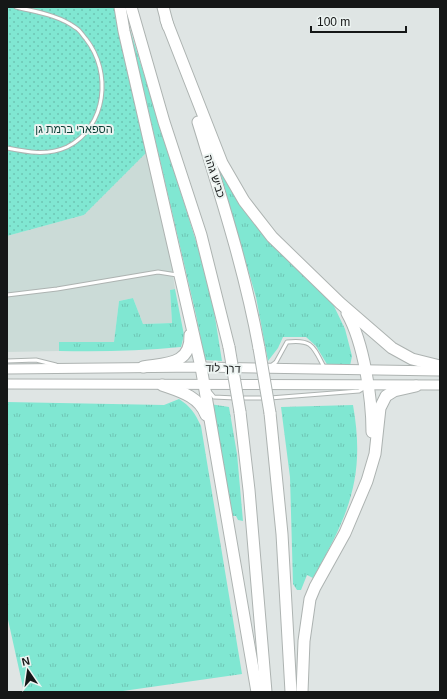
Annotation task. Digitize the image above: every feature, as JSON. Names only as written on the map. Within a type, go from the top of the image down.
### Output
[{"type":"highway","points":[[120,7],[124,31],[204,385],[209,425],[257,692]]},
{"type":"highway","points":[[131,7],[164,122],[201,235],[228,347],[240,412],[250,490],[266,692]]},
{"type":"highway","name":"כביש גהה","points":[[163,7],[227,214],[250,302],[259,348],[270,413],[281,511],[291,692]]},
{"type":"highway","points":[[166,20],[209,132],[233,185],[272,236],[340,303],[392,348],[412,359],[440,366]]},
{"type":"highway","points":[[143,367],[172,362],[183,357],[187,353],[190,336],[177,276],[172,240]]},
{"type":"highway","points":[[340,303],[354,324],[365,370],[372,430],[367,481]]},
{"type":"highway","points":[[162,385],[187,394],[196,400],[205,412],[209,425]]},
{"type":"highway","points":[[302,692],[304,641],[310,599],[315,587],[345,533],[367,481],[375,454],[380,408],[386,396],[394,391],[416,386]]},
{"type":"main road","name":"דרך לוד","points":[[7,370],[200,367],[325,371],[440,371]]},
{"type":"main road","name":"דרך לוד","points":[[7,384],[440,385]]},
{"type":"lane","points":[[7,148],[31,153],[52,152],[73,143],[91,125],[100,108],[104,84],[100,64],[94,52],[77,28],[49,16],[16,7]]},
{"type":"lane","points":[[7,295],[57,289],[158,272],[177,276]]},
{"type":"lane","points":[[268,369],[276,362],[287,342],[302,340],[312,347],[325,371]]},
{"type":"lane","points":[[7,361],[36,360],[74,369]]},
{"type":"lane","points":[[204,385],[214,397],[240,398],[280,398],[359,391],[367,386]]},
{"type":"shaded area","points":[[147,152],[169,248],[175,289],[170,290],[172,323],[143,324],[133,298],[119,301],[114,343],[59,342],[59,351],[7,352],[7,236],[84,215]]},
{"type":"green space","name":"הספארי ברמת גן","points":[[7,7],[118,7],[147,152],[84,215],[7,236]]},
{"type":"green space","points":[[128,23],[210,286],[222,361],[205,360],[196,315]]},
{"type":"green space","points":[[214,153],[224,178],[332,302],[345,329],[352,356],[350,366],[328,366],[316,346],[306,337],[283,337],[278,348],[268,361],[256,297]]},
{"type":"green space","points":[[175,289],[184,335],[181,347],[120,351],[59,351],[59,342],[114,342],[119,301],[133,298],[143,324],[172,323],[170,290]]},
{"type":"green space","points":[[179,399],[192,410],[201,426],[242,674],[116,692],[24,692],[7,615],[7,402],[164,405]]},
{"type":"green space","points":[[210,404],[229,407],[237,454],[243,521],[238,520],[236,516],[232,516]]},
{"type":"green space","points":[[353,405],[357,454],[351,496],[336,535],[313,578],[307,575],[301,590],[297,590],[293,584],[290,477],[281,407]]}]
